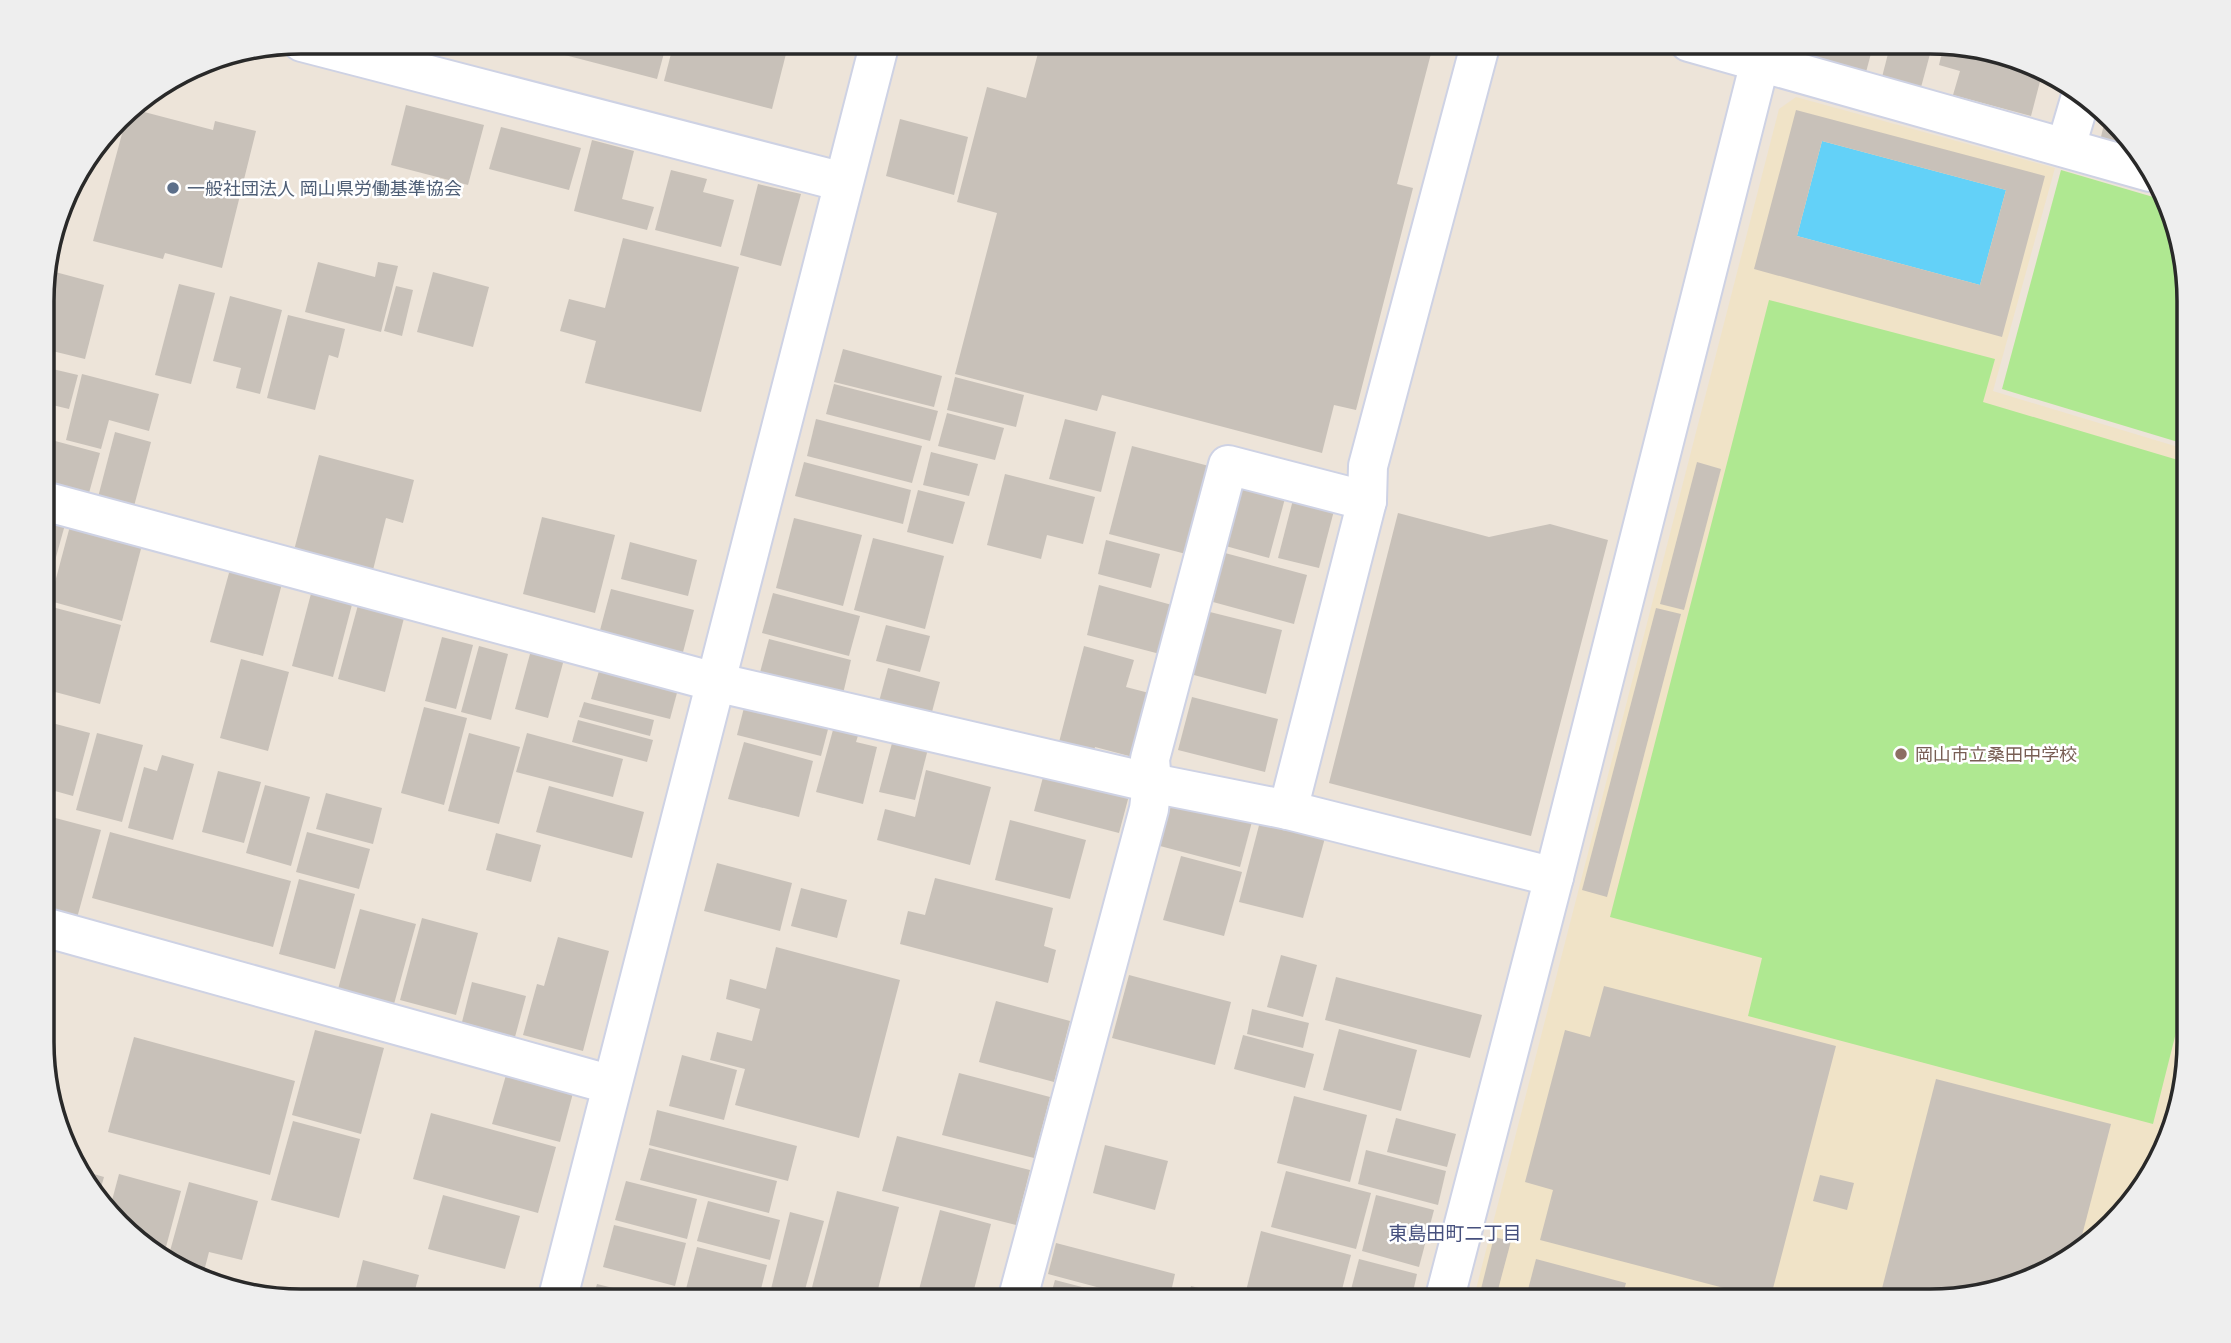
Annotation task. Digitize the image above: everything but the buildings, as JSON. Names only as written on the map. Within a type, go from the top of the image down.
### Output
[{"type":"street","points":[[1288,810],[1367,501],[1368,466],[1478,54]]},
{"type":"street","points":[[1447,1288],[1761,54]]},
{"type":"street","points":[[1769,54],[2138,168]]},
{"type":"street","points":[[352,55],[843,183]]},
{"type":"street","points":[[560,1289],[877,55]]},
{"type":"street","points":[[2066,147],[2079,104]]},
{"type":"street","points":[[1020,1289],[1149,809],[1152,783],[1150,760],[1228,465],[1367,501]]},
{"type":"street","points":[[54,503],[715,682],[1152,783],[1288,810],[1554,877]]},
{"type":"street","points":[[54,930],[612,1085]]},
{"type":"shaded area","name":"岡山市立桑田中学校","points":[[1796,97],[2055,168],[1993,391],[2176,446],[2177,1042],[2175,1074],[2168,1106],[2144,1165],[2126,1192],[2093,1227],[2053,1256],[1994,1280],[1946,1288],[1476,1288],[1779,109]]},
{"type":"green space","points":[[2061,170],[2153,197],[2164,222],[2175,269],[2176,441],[2002,389]]},
{"type":"green space","points":[[1769,300],[1995,359],[1983,402],[2176,459],[2177,1029],[2153,1124],[1748,1016],[1762,958],[1610,917]]},
{"type":"water","points":[[1822,141],[2006,190],[1980,285],[1797,236]]},
{"type":"place","name":"一般社団法人 岡山県労働基準協会","points":[[173,188]]},
{"type":"place","name":"岡山市立桑田中学校","points":[[1901,754]]},
{"type":"district","name":"東島田町二丁目","points":[[1455,1233]]}]
